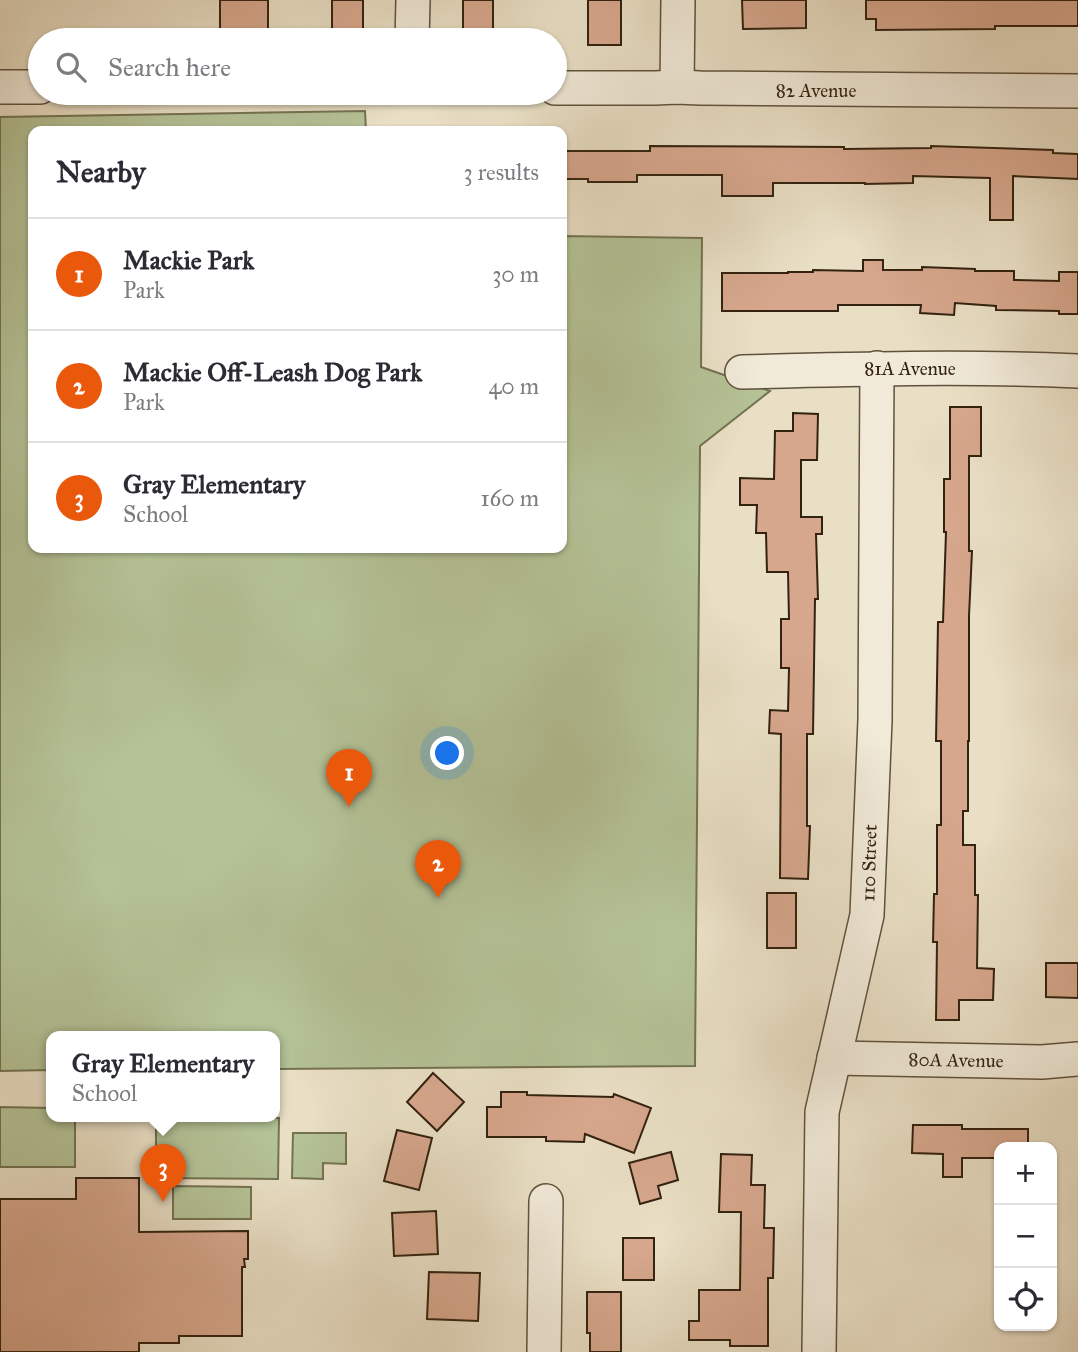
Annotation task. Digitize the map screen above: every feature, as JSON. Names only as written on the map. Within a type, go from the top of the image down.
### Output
[{"type":"street","points":[[412,28],[413,0]]},
{"type":"street","points":[[677,87],[678,0]]},
{"type":"street","points":[[0,88],[28,88]]},
{"type":"street","name":"82 Avenue","points":[[567,88],[1078,91]]},
{"type":"street","name":"81A Avenue","points":[[742,372],[877,368],[1078,371]]},
{"type":"street","name":"110 Street","points":[[819,1352],[822,1112],[867,915],[875,720],[877,368]]},
{"type":"street","name":"80A Avenue","points":[[834,1058],[1042,1062],[1078,1059]]},
{"type":"street","points":[[544,1352],[546,1201]]},
{"type":"green space","points":[[365,111],[366,126],[28,126],[28,553],[567,553],[567,236],[702,238],[701,367],[770,391],[700,446],[695,1066],[280,1069],[280,1031],[46,1031],[46,1070],[0,1071],[0,117]]},
{"type":"green space","points":[[0,1107],[46,1108],[46,1122],[75,1122],[75,1167],[0,1167]]},
{"type":"green space","points":[[156,1122],[279,1122],[278,1179],[156,1178]]},
{"type":"green space","points":[[293,1133],[346,1133],[346,1164],[323,1163],[323,1179],[292,1178]]},
{"type":"green space","points":[[173,1186],[251,1187],[251,1219],[173,1219]]},
{"type":"building","points":[[220,0],[268,0],[268,28],[220,28]]},
{"type":"building","points":[[332,0],[363,0],[363,28],[332,28]]},
{"type":"building","points":[[463,0],[493,0],[493,28],[463,28]]},
{"type":"building","points":[[588,0],[621,0],[621,45],[588,45]]},
{"type":"building","points":[[742,0],[806,0],[806,28],[743,29]]},
{"type":"building","points":[[866,0],[1078,0],[1078,26],[876,30],[876,19],[866,19]]},
{"type":"building","points":[[650,146],[844,149],[931,146],[1053,150],[1053,153],[1078,154],[1078,179],[1013,176],[1013,220],[990,220],[990,178],[913,176],[913,183],[773,183],[773,196],[722,196],[722,175],[637,175],[637,182],[567,179],[567,151],[650,151]]},
{"type":"building","points":[[863,260],[883,260],[883,270],[922,270],[922,267],[1014,271],[1014,280],[1059,281],[1059,272],[1078,272],[1078,314],[996,310],[996,306],[955,303],[954,315],[920,313],[921,305],[838,305],[838,311],[722,311],[722,273],[863,271]]},
{"type":"building","points":[[950,407],[981,407],[981,456],[969,456],[969,551],[972,551],[968,811],[963,811],[963,845],[975,845],[975,895],[978,895],[977,968],[994,969],[993,1000],[959,1000],[959,1020],[936,1020],[937,942],[933,942],[934,894],[937,894],[937,825],[941,825],[941,741],[936,741],[938,622],[943,622],[946,532],[944,479],[950,479]]},
{"type":"building","points":[[793,413],[818,414],[817,460],[801,460],[801,517],[822,517],[822,534],[816,534],[818,599],[815,599],[813,734],[807,734],[807,826],[810,826],[808,879],[780,878],[781,734],[769,733],[770,710],[788,711],[789,668],[781,668],[781,619],[789,619],[788,572],[767,572],[766,533],[756,533],[757,505],[740,505],[740,478],[774,479],[775,431],[793,431]]},
{"type":"building","points":[[767,893],[796,893],[796,948],[767,948]]},
{"type":"building","points":[[1046,963],[1078,963],[1078,998],[1046,997]]},
{"type":"building","points":[[433,1073],[464,1102],[437,1131],[407,1102]]},
{"type":"building","points":[[501,1092],[613,1097],[614,1094],[651,1108],[634,1153],[585,1134],[584,1142],[546,1141],[546,1137],[487,1137],[487,1107],[501,1107]]},
{"type":"building","points":[[913,1125],[962,1125],[962,1129],[1028,1129],[1028,1142],[994,1142],[994,1158],[962,1158],[962,1177],[943,1177],[943,1154],[912,1153]]},
{"type":"building","points":[[397,1130],[432,1138],[419,1190],[384,1181]]},
{"type":"building","points":[[671,1152],[678,1180],[658,1186],[661,1198],[640,1204],[629,1163]]},
{"type":"building","points":[[721,1154],[752,1155],[751,1185],[765,1185],[764,1228],[774,1228],[773,1278],[768,1278],[768,1346],[730,1346],[730,1340],[689,1340],[689,1321],[699,1321],[699,1290],[740,1290],[741,1212],[719,1212]]},
{"type":"building","points":[[76,1178],[139,1178],[139,1232],[248,1231],[248,1259],[244,1259],[245,1267],[242,1267],[242,1336],[179,1336],[179,1343],[139,1343],[139,1352],[0,1352],[0,1199],[76,1199]]},
{"type":"building","points":[[436,1211],[438,1254],[394,1256],[392,1213]]},
{"type":"building","points":[[623,1238],[654,1238],[654,1280],[623,1280]]},
{"type":"building","points":[[429,1272],[480,1273],[478,1321],[427,1319]]},
{"type":"building","points":[[587,1292],[621,1292],[621,1352],[590,1352]]},
{"type":"place","name":"Mackie Park","points":[[349,807]]},
{"type":"place","name":"Mackie Off-Leash Dog Park","points":[[438,898]]},
{"type":"place","name":"Gray Elementary","points":[[163,1202]]}]
